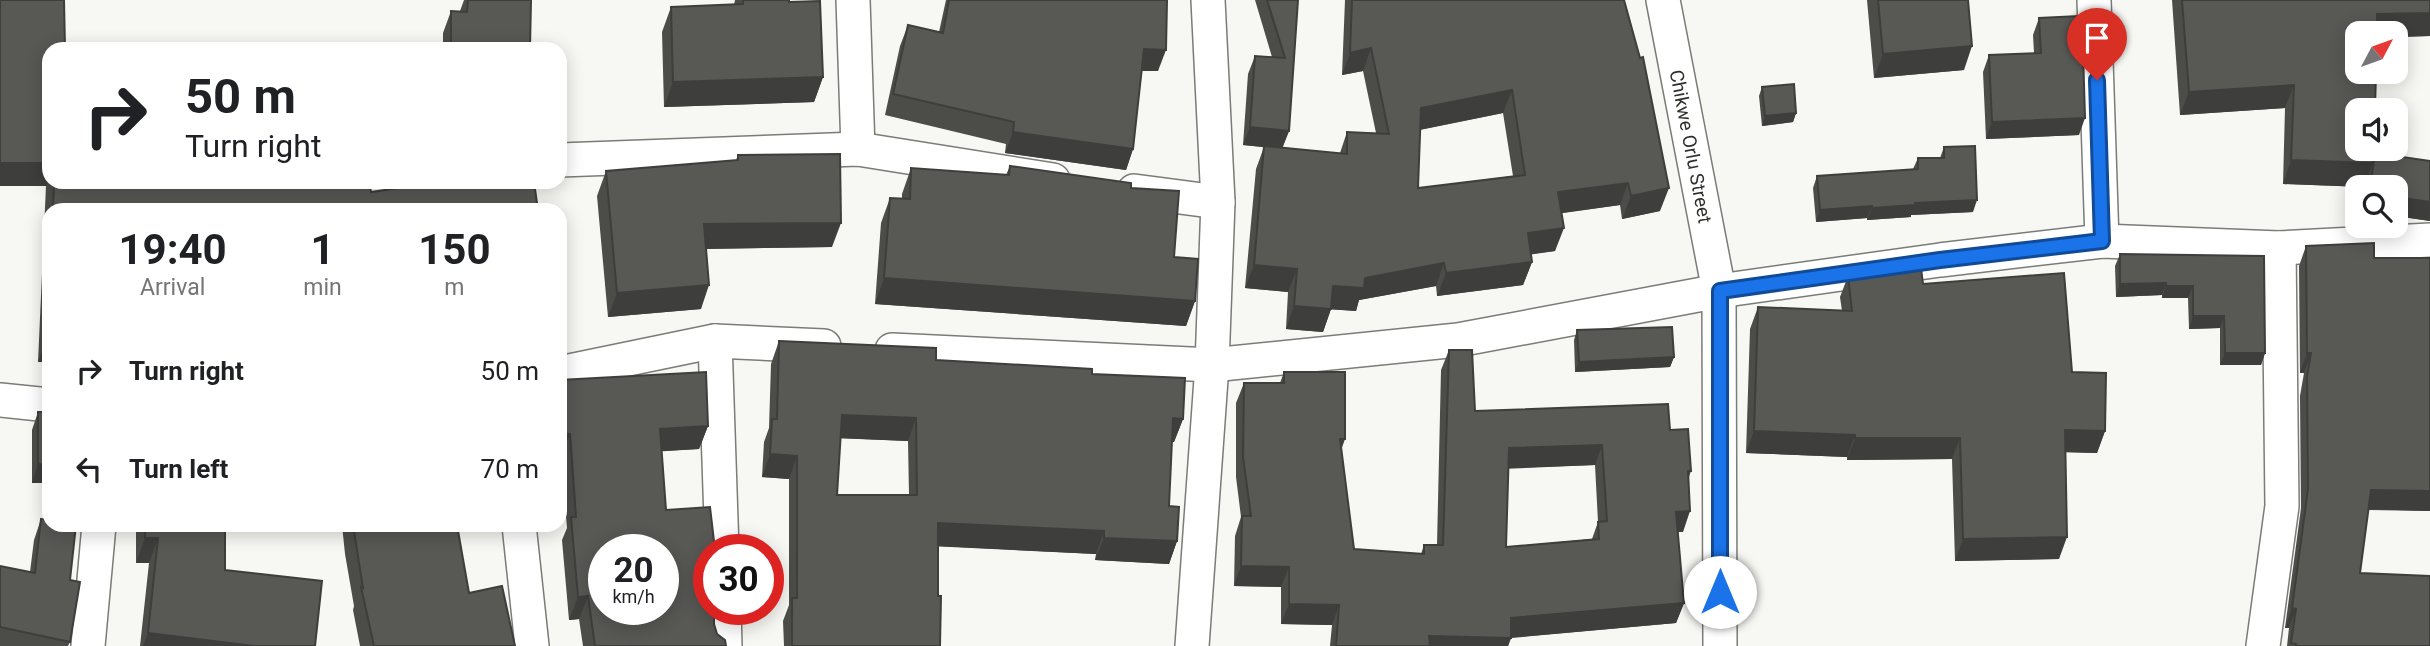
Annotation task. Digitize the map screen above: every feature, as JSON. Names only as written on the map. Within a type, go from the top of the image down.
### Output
[{"type":"street","points":[[853,0],[858,149]]},
{"type":"street","points":[[1192,646],[1212,365],[1218,202],[1209,0]]},
{"type":"street","name":"Chikwe Orlu Street","points":[[1662,0],[1720,291],[1720,646]]},
{"type":"street","points":[[2094,0],[2102,241]]},
{"type":"street","points":[[567,160],[858,149],[1092,186],[1218,202]]},
{"type":"street","points":[[567,372],[715,341],[1212,365],[1458,340],[1720,291],[1940,260],[2102,241],[2279,248],[2430,240]]},
{"type":"street","points":[[2263,646],[2282,506],[2279,248]]},
{"type":"street","points":[[715,341],[721,534]]},
{"type":"street","points":[[0,400],[42,404]]},
{"type":"street","points":[[88,646],[98,532]]},
{"type":"street","points":[[520,532],[532,646]]},
{"type":"street","points":[[725,625],[726,646]]},
{"type":"building","points":[[0,0],[64,0],[65,42],[42,42],[42,163],[0,163]]},
{"type":"building","points":[[468,0],[531,0],[530,42],[451,42],[451,11],[467,12]]},
{"type":"building","points":[[743,0],[820,1],[823,77],[673,82],[671,7],[743,4]]},
{"type":"building","points":[[949,0],[1167,0],[1166,50],[1144,49],[1133,149],[1013,132],[1014,122],[893,94],[908,25],[943,33]]},
{"type":"building","points":[[1267,0],[1298,0],[1289,131],[1250,127],[1255,56],[1285,58]]},
{"type":"building","points":[[1352,0],[1624,0],[1640,58],[1643,57],[1669,188],[1631,196],[1628,183],[1558,192],[1564,228],[1528,233],[1532,262],[1446,273],[1444,263],[1365,278],[1364,288],[1333,286],[1331,309],[1294,306],[1297,269],[1254,265],[1264,146],[1347,154],[1347,132],[1389,134],[1371,48],[1350,53]],"holes":[[[1512,90],[1525,175],[1418,188],[1421,108]]]},
{"type":"building","points":[[1878,0],[1968,0],[1972,46],[1883,54]]},
{"type":"building","points":[[2182,0],[2430,0],[2430,13],[2377,14],[2377,21],[2345,21],[2345,84],[2376,84],[2375,98],[2345,98],[2345,161],[2373,163],[2291,160],[2294,85],[2189,92]]},
{"type":"building","points":[[2079,16],[2085,118],[1992,122],[1989,55],[2041,53],[2039,18]]},
{"type":"building","points":[[1794,84],[1796,113],[1765,116],[1762,87]]},
{"type":"building","points":[[1975,146],[1977,200],[1820,210],[1817,176],[1918,169],[1918,158],[1944,158],[1944,147]]},
{"type":"building","points":[[840,154],[841,223],[704,224],[709,285],[617,293],[606,171],[738,160],[738,155]]},
{"type":"building","points":[[2408,158],[2430,161],[2430,202],[2408,199],[2408,175],[2372,175],[2374,161],[2408,161]]},
{"type":"building","points":[[1010,166],[1131,183],[1131,188],[1179,191],[1174,257],[1198,259],[1195,301],[884,278],[890,198],[910,199],[911,168],[1009,175]]},
{"type":"building","points":[[54,189],[370,189],[371,192],[391,189],[535,189],[537,203],[53,203]]},
{"type":"building","points":[[2374,243],[2374,258],[2430,258],[2430,491],[2371,490],[2360,573],[2430,576],[2430,646],[2296,646],[2291,643],[2296,609],[2292,608],[2308,489],[2307,376],[2311,353],[2307,353],[2306,246]]},
{"type":"building","points":[[2120,254],[2264,256],[2265,353],[2225,353],[2224,316],[2193,316],[2193,286],[2166,286],[2166,283],[2120,284]]},
{"type":"building","points":[[1921,268],[1923,284],[2064,273],[2072,372],[2106,373],[2105,431],[2065,430],[2067,537],[1963,539],[1960,438],[1855,438],[1855,435],[1754,431],[1758,307],[1852,311],[1848,276]]},
{"type":"building","points":[[1672,327],[1674,357],[1579,362],[1577,330]]},
{"type":"building","points":[[779,341],[936,348],[936,360],[1092,369],[1092,374],[1185,378],[1183,419],[1173,418],[1169,506],[1179,507],[1177,541],[1104,538],[1104,531],[938,523],[940,646],[792,646],[792,598],[797,598],[797,456],[770,454],[772,419],[777,419]],"holes":[[[842,415],[916,418],[917,495],[837,495]]]},
{"type":"building","points":[[1449,350],[1472,350],[1475,411],[1668,404],[1670,430],[1688,429],[1690,511],[1676,512],[1684,603],[1511,618],[1511,638],[1429,636],[1430,646],[1336,646],[1339,605],[1289,604],[1289,567],[1241,566],[1242,516],[1251,516],[1243,457],[1244,383],[1284,383],[1284,372],[1345,372],[1345,439],[1340,439],[1354,549],[1424,554],[1424,545],[1443,545]],"holes":[[[1602,445],[1607,521],[1598,522],[1599,539],[1506,547],[1509,448]]]},
{"type":"building","points":[[706,372],[708,426],[660,429],[666,510],[710,507],[713,534],[693,534],[693,625],[714,625],[726,646],[595,646],[592,625],[679,625],[679,534],[588,534],[588,596],[578,597],[571,517],[576,517],[570,434],[567,434],[567,380]]},
{"type":"building","points":[[38,412],[42,412],[42,464],[38,464]]},
{"type":"building","points":[[41,519],[42,532],[75,532],[70,580],[80,582],[70,642],[0,627],[0,566],[35,573]]},
{"type":"building","points":[[145,532],[225,532],[225,570],[322,581],[315,646],[254,646],[148,633],[158,538],[145,538]]},
{"type":"building","points":[[354,532],[458,532],[469,593],[502,586],[515,646],[374,646],[361,587],[363,588]]},
{"type":"route","points":[[1720,592],[1720,291],[1940,260],[2102,241],[2097,80]]}]
